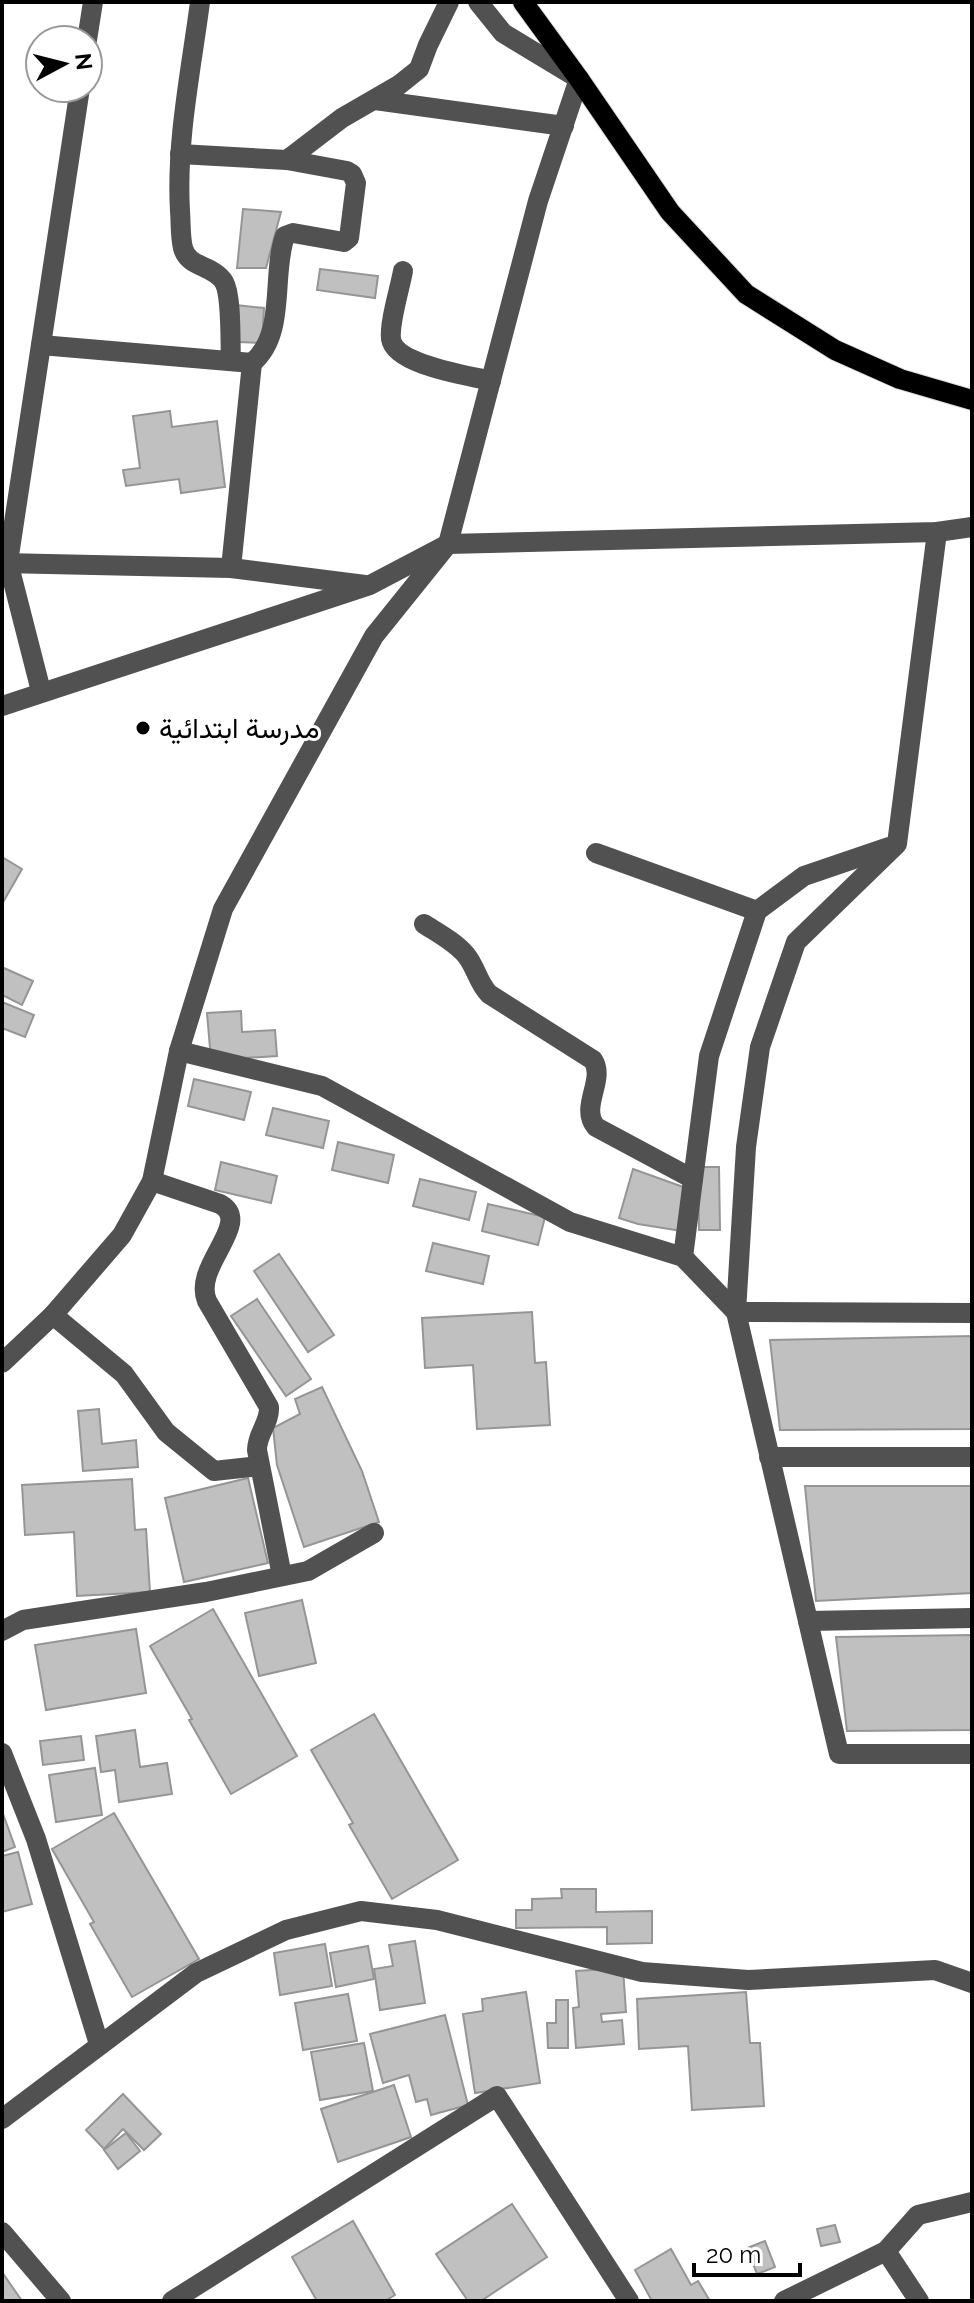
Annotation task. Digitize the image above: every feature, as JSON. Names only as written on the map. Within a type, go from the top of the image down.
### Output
[{"type":"main road","points":[[523,2],[670,212],[746,294],[835,350],[900,379],[972,400]]},
{"type":"street","points":[[90,24],[93,2]]},
{"type":"street","points":[[200,2],[178,182],[183,250],[190,261],[215,272],[223,280],[242,362],[231,568]]},
{"type":"street","points":[[287,160],[342,118],[399,85],[419,69],[449,2]]},
{"type":"street","points":[[2,1363],[53,1315],[122,1235],[152,1181],[179,1051],[223,909],[374,636],[448,544],[538,201],[579,79],[503,33],[478,2]]},
{"type":"street","points":[[375,100],[564,126]]},
{"type":"street","points":[[41,691],[5,563],[78,104]]},
{"type":"street","points":[[41,345],[242,362],[259,357],[269,341],[285,236],[293,233],[344,242],[349,238],[356,183],[347,171],[287,160],[180,154]]},
{"type":"street","points":[[403,271],[391,336],[394,349],[410,360],[491,381]]},
{"type":"street","points":[[2,706],[370,585],[448,544],[937,532],[972,527]]},
{"type":"street","points":[[937,532],[897,844],[796,942],[760,1047],[746,1147],[736,1312],[839,1754],[972,1754]]},
{"type":"street","points":[[5,563],[231,568],[370,585]]},
{"type":"street","points":[[683,1257],[709,1056],[757,911],[804,876],[897,844]]},
{"type":"street","points":[[596,853],[757,911]]},
{"type":"street","points":[[424,924],[468,957],[481,985],[489,994],[593,1060],[598,1070],[590,1113],[596,1127],[693,1179]]},
{"type":"street","points":[[179,1051],[322,1086],[570,1222],[683,1257],[736,1312],[972,1313]]},
{"type":"street","points":[[152,1181],[220,1204],[229,1210],[231,1216],[232,1222],[205,1278],[203,1289],[269,1407],[269,1417],[257,1441],[259,1466],[282,1576]]},
{"type":"street","points":[[53,1315],[124,1374],[166,1432],[214,1471],[259,1466]]},
{"type":"street","points":[[769,1457],[972,1457]]},
{"type":"street","points":[[2,1631],[23,1620],[206,1592],[308,1571],[374,1533]]},
{"type":"street","points":[[808,1621],[972,1618]]},
{"type":"street","points":[[2,1753],[36,1839],[99,2044]]},
{"type":"street","points":[[2,2119],[196,1973],[286,1930],[361,1911],[437,1920],[642,1972],[748,1980],[935,1970],[972,1983]]},
{"type":"street","points":[[172,2301],[497,2096],[629,2301]]},
{"type":"street","points":[[784,2301],[886,2251],[918,2215],[972,2202]]},
{"type":"street","points":[[2,2232],[61,2301]]},
{"type":"street","points":[[886,2251],[919,2301]]},
{"type":"building","points":[[243,209],[281,212],[266,268],[237,268]]},
{"type":"building","points":[[320,269],[378,276],[375,298],[317,290]]},
{"type":"building","points":[[236,305],[264,308],[262,343],[239,342]]},
{"type":"building","points":[[170,411],[172,427],[217,421],[225,487],[181,493],[179,479],[126,486],[123,470],[140,468],[133,416]]},
{"type":"building","points":[[2,857],[22,869],[2,904]]},
{"type":"building","points":[[4,968],[33,981],[22,1005],[2,995]]},
{"type":"building","points":[[2,1002],[34,1015],[25,1037],[2,1028]]},
{"type":"building","points":[[241,1011],[242,1032],[275,1030],[277,1056],[211,1060],[207,1013]]},
{"type":"building","points":[[194,1079],[251,1092],[244,1120],[188,1106]]},
{"type":"building","points":[[273,1108],[329,1121],[323,1148],[266,1135]]},
{"type":"building","points":[[338,1142],[394,1155],[388,1183],[332,1170]]},
{"type":"building","points":[[221,1162],[277,1176],[271,1203],[215,1190]]},
{"type":"building","points":[[698,1167],[719,1167],[720,1230],[699,1230]]},
{"type":"building","points":[[633,1169],[686,1188],[682,1231],[619,1218]]},
{"type":"building","points":[[420,1179],[476,1192],[469,1220],[413,1206]]},
{"type":"building","points":[[488,1204],[545,1217],[538,1245],[482,1231]]},
{"type":"building","points":[[433,1243],[489,1256],[483,1284],[426,1271]]},
{"type":"building","points":[[279,1254],[334,1335],[308,1352],[254,1271]]},
{"type":"building","points":[[257,1299],[311,1379],[286,1396],[231,1316]]},
{"type":"building","points":[[532,1312],[535,1363],[546,1362],[550,1425],[477,1429],[473,1365],[425,1368],[422,1318]]},
{"type":"building","points":[[972,1336],[972,1429],[780,1430],[770,1340]]},
{"type":"building","points":[[322,1387],[362,1471],[379,1522],[304,1547],[277,1465],[273,1428],[300,1414],[295,1399]]},
{"type":"building","points":[[99,1409],[102,1444],[136,1440],[138,1467],[83,1471],[78,1411]]},
{"type":"building","points":[[248,1478],[268,1563],[184,1582],[165,1498]]},
{"type":"building","points":[[132,1479],[135,1530],[146,1529],[150,1592],[77,1596],[74,1532],[25,1535],[22,1485]]},
{"type":"building","points":[[805,1486],[972,1486],[972,1593],[816,1601]]},
{"type":"building","points":[[302,1600],[316,1663],[259,1676],[245,1613]]},
{"type":"building","points":[[213,1609],[297,1756],[231,1794],[150,1646]]},
{"type":"building","points":[[136,1629],[146,1693],[46,1710],[35,1645]]},
{"type":"building","points":[[972,1635],[972,1730],[847,1731],[836,1637]]},
{"type":"building","points":[[374,1714],[458,1860],[392,1899],[349,1825],[353,1823],[311,1750]]},
{"type":"building","points":[[135,1730],[140,1767],[167,1763],[172,1794],[119,1802],[115,1770],[101,1772],[96,1736]]},
{"type":"building","points":[[81,1736],[84,1760],[43,1765],[40,1741]]},
{"type":"building","points":[[95,1768],[102,1815],[56,1822],[49,1775]]},
{"type":"building","points":[[2,1811],[15,1847],[2,1852]]},
{"type":"building","points":[[114,1813],[199,1959],[132,1997],[52,1849]]},
{"type":"building","points":[[18,1852],[32,1904],[2,1912],[2,1856]]},
{"type":"building","points":[[561,1889],[596,1889],[596,1912],[652,1911],[652,1943],[607,1944],[607,1927],[516,1928],[516,1910],[532,1910],[532,1899],[562,1898]]},
{"type":"building","points":[[415,1941],[425,2003],[380,2010],[374,1969],[393,1966],[389,1945]]},
{"type":"building","points":[[325,1944],[332,1986],[280,1995],[274,1953]]},
{"type":"building","points":[[368,1946],[374,1979],[336,1987],[330,1953]]},
{"type":"building","points":[[623,1968],[626,2012],[601,2014],[602,2022],[622,2020],[624,2044],[576,2048],[573,2008],[579,2007],[576,1971]]},
{"type":"building","points":[[526,1992],[540,2083],[475,2093],[463,2014],[483,2011],[482,1999]]},
{"type":"building","points":[[746,1992],[750,2043],[760,2043],[764,2106],[692,2110],[688,2046],[639,2049],[637,1999]]},
{"type":"building","points":[[348,1994],[357,2041],[303,2050],[295,2003]]},
{"type":"building","points":[[556,2000],[568,2000],[568,2048],[548,2048],[547,2023],[556,2023]]},
{"type":"building","points":[[445,2015],[468,2105],[431,2115],[427,2099],[416,2102],[409,2075],[383,2083],[370,2034]]},
{"type":"building","points":[[364,2043],[373,2091],[320,2100],[311,2052]]},
{"type":"building","points":[[394,2085],[411,2137],[338,2162],[321,2109]]},
{"type":"building","points":[[123,2094],[161,2134],[144,2150],[123,2129],[104,2149],[86,2130]]},
{"type":"building","points":[[126,2133],[140,2151],[118,2169],[104,2150]]},
{"type":"building","points":[[512,2204],[547,2257],[481,2301],[468,2301],[436,2254]]},
{"type":"building","points":[[353,2221],[395,2295],[385,2301],[317,2301],[292,2257]]},
{"type":"building","points":[[835,2225],[840,2242],[821,2246],[817,2229]]},
{"type":"building","points":[[765,2241],[775,2267],[757,2274],[747,2248]]},
{"type":"building","points":[[671,2249],[691,2285],[698,2281],[710,2301],[652,2301],[635,2270]]},
{"type":"building","points":[[2,2272],[22,2301],[2,2301]]},
{"type":"place","name":"مدرسة ابتدائية","points":[[143,728]]}]
